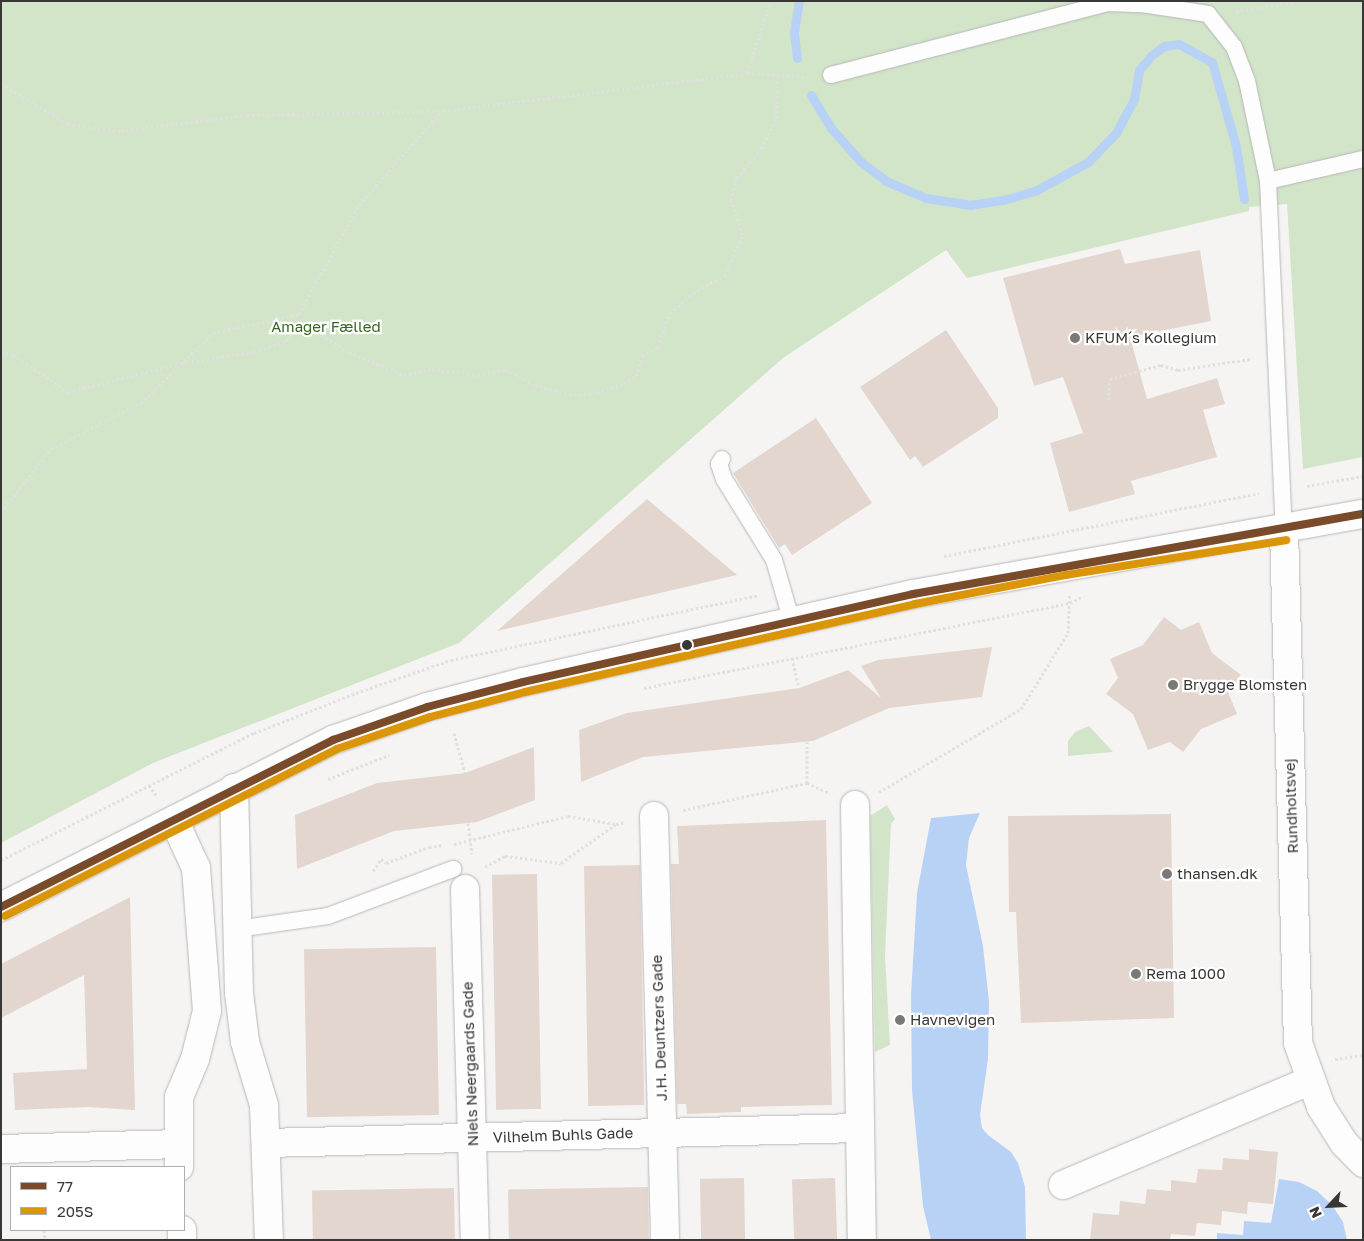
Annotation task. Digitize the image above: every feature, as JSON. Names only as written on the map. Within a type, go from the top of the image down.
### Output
[{"type":"street","points":[[1,907],[234,788],[333,740],[427,707],[523,682],[913,594],[1064,565],[1284,530],[1363,514]]},
{"type":"street","name":"Rundholtsvej","points":[[1284,530],[1298,1044],[1309,1081],[1321,1107],[1344,1143],[1363,1163]]},
{"type":"street","points":[[234,788],[236,929],[245,1042],[264,1105],[268,1240]]},
{"type":"street","points":[[855,806],[862,1240]]},
{"type":"street","name":"J.H. Deuntzers Gade","points":[[654,816],[665,1240]]},
{"type":"street","points":[[1,1149],[178,1155],[179,1097],[194,1058],[207,1011],[196,868],[174,820]]},
{"type":"street","name":"Niels Neergaards Gade","points":[[467,876],[475,1240]]},
{"type":"street","points":[[1063,1185],[1309,1081]]},
{"type":"street","name":"Vilhelm Buhls Gade","points":[[266,1143],[800,1128],[860,1128]]},
{"type":"lane","points":[[831,75],[1106,3],[1142,4],[1208,14],[1234,47],[1247,81],[1268,181],[1284,530]]},
{"type":"lane","points":[[1268,181],[1363,160]]},
{"type":"lane","points":[[722,458],[720,464],[724,479],[774,560],[792,622]]},
{"type":"lane","points":[[236,929],[328,916],[467,876]]},
{"type":"path","points":[[747,73],[771,1]]},
{"type":"path","points":[[1208,14],[1304,1]]},
{"type":"path","points":[[1,84],[68,124],[121,130],[247,115],[442,111],[747,73],[778,76],[831,75]]},
{"type":"path","points":[[1,352],[13,355],[68,392],[182,363],[254,352],[286,341],[295,331],[313,330],[349,352],[404,376],[432,369],[478,375],[506,369],[535,385],[568,394],[597,393],[624,384],[636,376],[642,356],[658,347],[670,313],[693,293],[725,275],[743,235],[731,200],[737,178],[759,153],[776,118],[778,76]]},
{"type":"path","points":[[1,512],[51,449],[141,404],[212,333],[299,314],[359,205],[442,111]]},
{"type":"path","points":[[1108,400],[1110,379],[1161,365],[1178,370],[1277,356]]},
{"type":"path","points":[[375,870],[381,859],[386,863],[429,847],[470,841],[568,816],[616,824],[807,783],[855,806],[1020,709],[1068,633],[1070,603],[1064,565]]},
{"type":"path","points":[[641,688],[1070,603],[1091,592]]},
{"type":"path","points":[[792,658],[799,688]]},
{"type":"path","points":[[446,735],[463,730]]},
{"type":"path","points":[[454,733],[465,773]]},
{"type":"path","points":[[807,742],[807,783]]},
{"type":"path","points":[[326,780],[397,752]]},
{"type":"path","points":[[468,823],[470,841]]},
{"type":"path","points":[[467,876],[506,856],[561,863],[616,824]]},
{"type":"green space","name":"Amager Fælled","points":[[1,1],[1363,1],[1363,457],[1303,469],[1287,204],[1249,207],[1249,211],[967,278],[946,250],[783,358],[459,643],[153,763],[1,843]]},
{"type":"green space","points":[[1089,726],[1113,752],[1068,756],[1068,741],[1075,732]]},
{"type":"green space","points":[[887,805],[895,819],[891,824],[885,956],[890,1045],[875,1052],[870,816]]},
{"type":"water","name":"Havnevigen","points":[[980,813],[969,838],[966,865],[983,946],[989,1002],[988,1059],[980,1115],[982,1128],[988,1135],[1011,1152],[1018,1163],[1025,1187],[1026,1240],[931,1240],[923,1206],[912,1090],[911,995],[917,893],[931,818]]},
{"type":"water","points":[[1279,1179],[1299,1182],[1317,1191],[1332,1205],[1343,1222],[1347,1240],[1217,1240],[1217,1233],[1243,1235],[1244,1221],[1271,1223]]},
{"type":"building","points":[[1120,249],[1125,264],[1200,250],[1211,321],[1130,337],[1147,399],[1217,378],[1225,404],[1203,410],[1217,457],[1131,481],[1135,494],[1069,512],[1050,443],[1083,433],[1063,377],[1034,386],[1003,278]]},
{"type":"building","points":[[946,330],[998,408],[998,418],[923,467],[915,456],[910,460],[860,387]]},
{"type":"building","points":[[816,418],[872,503],[792,555],[785,544],[779,548],[733,473]]},
{"type":"building","points":[[647,499],[737,575],[497,631]]},
{"type":"building","name":"Brygge Blomsten","points":[[1164,617],[1181,630],[1199,622],[1212,653],[1241,675],[1228,692],[1237,714],[1201,729],[1183,752],[1170,742],[1148,750],[1133,714],[1106,694],[1118,678],[1110,659],[1143,645]]},
{"type":"building","points":[[992,647],[982,697],[889,708],[813,741],[643,757],[581,782],[579,730],[627,713],[799,688],[848,670],[881,698],[861,666],[878,660]]},
{"type":"building","points":[[534,747],[535,800],[477,822],[394,831],[297,869],[295,815],[377,783],[465,773]]},
{"type":"building","points":[[1171,814],[1174,1018],[1021,1023],[1016,912],[1009,912],[1008,816]]},
{"type":"building","points":[[826,820],[832,1105],[741,1107],[741,1112],[687,1114],[686,1104],[677,1104],[671,864],[679,864],[677,826]]},
{"type":"building","points":[[640,865],[644,1105],[588,1106],[584,866]]},
{"type":"building","points":[[537,874],[541,1109],[496,1110],[492,875]]},
{"type":"building","points":[[130,897],[135,1110],[88,1107],[15,1110],[13,1073],[87,1069],[84,975],[1,1018],[1,964]]},
{"type":"building","points":[[436,947],[439,1115],[307,1117],[304,949]]},
{"type":"building","points":[[1249,1149],[1278,1152],[1273,1204],[1248,1202],[1247,1214],[1222,1211],[1221,1225],[1197,1223],[1195,1236],[1171,1234],[1170,1240],[1090,1240],[1093,1213],[1119,1215],[1120,1201],[1145,1204],[1147,1189],[1171,1191],[1171,1180],[1196,1183],[1198,1169],[1222,1170],[1223,1158],[1249,1160]]},
{"type":"building","points":[[744,1178],[745,1240],[701,1240],[700,1179]]},
{"type":"building","points":[[835,1178],[837,1240],[794,1240],[792,1180]]},
{"type":"building","points":[[648,1187],[649,1240],[509,1240],[508,1189]]},
{"type":"building","points":[[454,1188],[455,1240],[313,1240],[312,1190]]},
{"type":"waterway","points":[[797,58],[794,32],[799,1]]},
{"type":"waterway","points":[[811,95],[831,128],[861,162],[886,181],[926,198],[970,205],[1003,200],[1035,191],[1088,162],[1116,133],[1134,99],[1139,70],[1151,56],[1164,46],[1179,44],[1212,62],[1236,146],[1244,199]]},
{"type":"transit line","name":"77","points":[[1,907],[333,740],[427,707],[523,682],[913,594],[1363,514]]},
{"type":"transit line","name":"205S","points":[[5,916],[337,749],[430,717],[525,692],[915,604],[1066,575],[1286,540]]},
{"type":"place","name":"KFUM´s Kollegium","points":[[1075,338]]},
{"type":"place","name":"Brygge Blomsten","points":[[1173,685]]},
{"type":"place","name":"thansen.dk","points":[[1167,874]]},
{"type":"place","name":"Rema 1000","points":[[1136,974]]},
{"type":"place","name":"Havnevigen","points":[[900,1020]]}]
